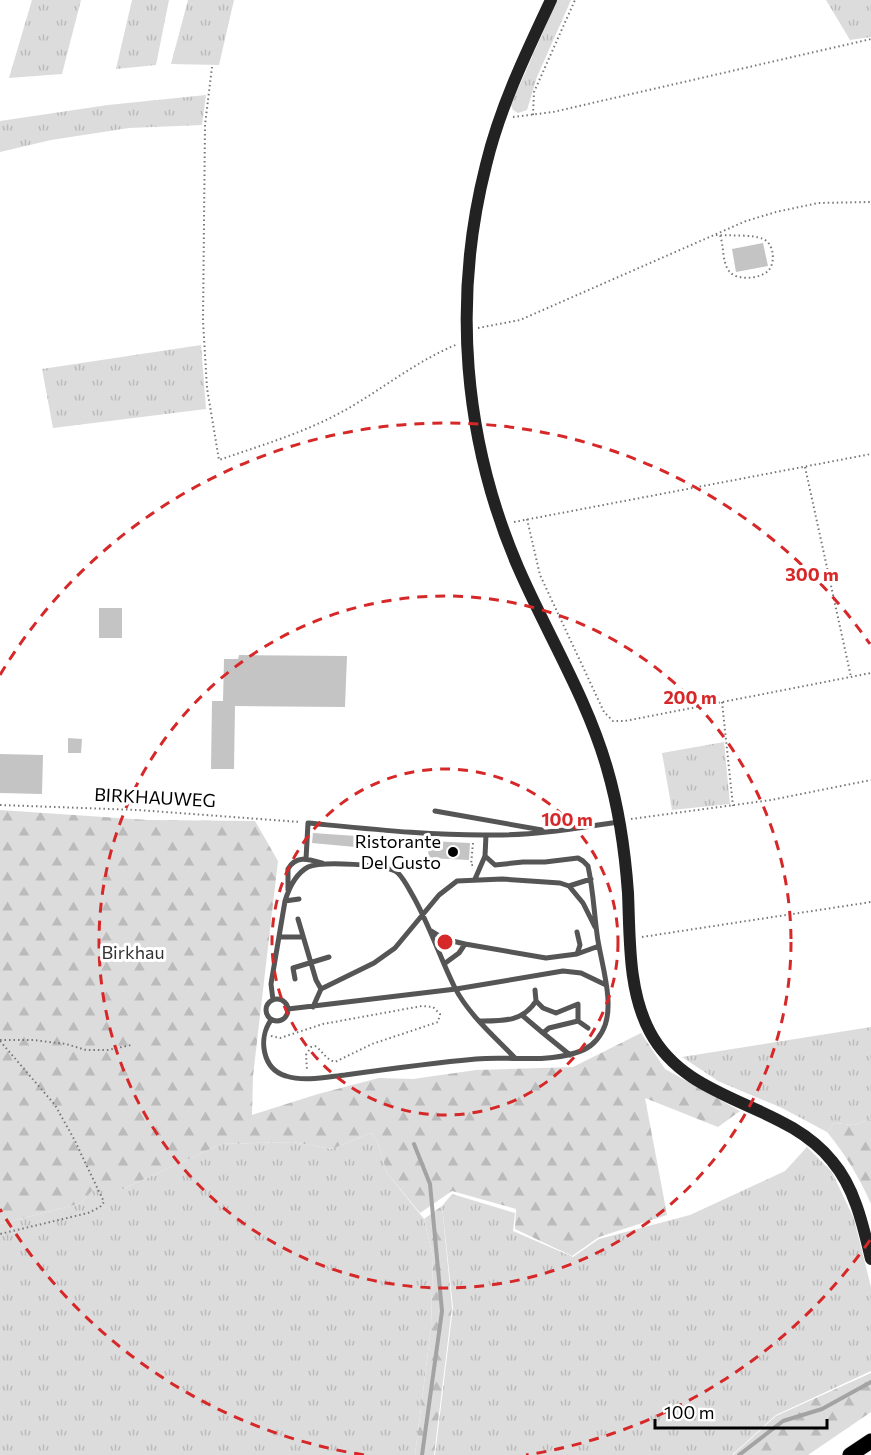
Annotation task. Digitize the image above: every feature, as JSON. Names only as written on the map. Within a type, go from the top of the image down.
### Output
[{"type":"main road","points":[[850,1455],[871,1441]]},
{"type":"street","points":[[551,0],[500,118],[486,162],[476,209],[470,250],[466,335],[468,381],[480,449],[495,506],[518,566],[594,731],[606,765],[620,821],[624,848],[633,970],[640,1004],[650,1032],[667,1056],[691,1078],[778,1119],[803,1134],[824,1151],[846,1182],[857,1206],[871,1259]]},
{"type":"lane","points":[[435,811],[549,831]]},
{"type":"lane","points":[[306,859],[308,823],[486,835],[549,831],[620,821]]},
{"type":"lane","points":[[475,879],[485,856],[486,835]]},
{"type":"lane","points":[[271,1020],[265,1032],[263,1044],[265,1054],[274,1069],[284,1076],[310,1078],[477,1059],[546,1058],[570,1055],[588,1048],[603,1030],[608,1013],[588,866],[578,858],[495,865],[485,856]]},
{"type":"lane","points":[[288,890],[286,875],[290,865],[299,859],[326,864],[394,870],[408,886],[431,931],[456,989],[480,1021],[515,1058]]},
{"type":"lane","points":[[273,1000],[270,991],[288,890],[300,873],[307,868],[326,864]]},
{"type":"lane","points":[[350,865],[350,873]]},
{"type":"lane","points":[[313,1006],[321,989],[374,963],[395,948],[423,915],[457,881],[475,879],[548,882],[569,886],[591,879]]},
{"type":"lane","points":[[569,886],[583,903],[597,932]]},
{"type":"lane","points":[[285,901],[299,899]]},
{"type":"lane","points":[[298,919],[310,963],[321,989]]},
{"type":"lane","points":[[431,931],[444,939],[465,944],[546,958],[577,954],[599,946]]},
{"type":"lane","points":[[577,932],[580,945],[577,954]]},
{"type":"lane","points":[[279,937],[303,937]]},
{"type":"lane","points":[[444,964],[459,953],[465,944]]},
{"type":"lane","points":[[295,979],[292,968],[329,957]]},
{"type":"lane","points":[[288,1010],[456,989],[563,971],[581,973],[606,985]]},
{"type":"lane","points":[[480,1021],[505,1021],[523,1016],[531,1010],[536,1001],[535,990]]},
{"type":"lane","points":[[536,1001],[543,1008],[556,1013],[578,1004],[584,998]]},
{"type":"lane","points":[[271,1020],[283,1020],[288,1010],[282,1000],[273,1000]]},
{"type":"lane","points":[[271,1020],[266,1009],[273,1000]]},
{"type":"lane","points":[[578,1004],[578,1021]]},
{"type":"lane","points":[[523,1016],[570,1055]]},
{"type":"lane","points":[[543,1033],[549,1028],[578,1021],[588,1028]]},
{"type":"path","points":[[533,115],[534,92],[575,0]]},
{"type":"path","points":[[500,118],[533,115],[795,58],[871,39]]},
{"type":"path","points":[[212,67],[205,125],[204,321],[207,388],[219,460],[304,429],[346,410],[466,335],[520,320],[616,280],[713,234],[776,212],[818,203],[871,202]]},
{"type":"path","points":[[713,234],[760,237],[767,241],[773,261],[769,271],[762,275],[742,278],[730,273],[720,235]]},
{"type":"path","points":[[871,454],[527,519],[540,575],[608,718],[619,722],[871,673]]},
{"type":"path","points":[[805,467],[851,677]]},
{"type":"path","points":[[722,702],[733,806]]},
{"type":"path","points":[[620,821],[733,806],[871,780]]},
{"type":"path","name":"BIRKHAUWEG","points":[[0,805],[138,810],[308,823]]},
{"type":"path","points":[[646,937],[871,902]]},
{"type":"path","points":[[265,1032],[280,1038],[323,1024],[422,1006],[433,1007],[440,1014],[438,1022],[372,1044],[335,1062],[325,1058],[315,1046],[311,1047],[306,1055],[305,1063],[310,1078]]},
{"type":"path","points":[[0,1041],[44,1041],[86,1050],[108,1050],[131,1045]]},
{"type":"path","points":[[0,1041],[55,1106],[74,1139],[104,1202],[100,1207],[88,1213],[0,1234]]},
{"type":"green space","points":[[32,0],[81,0],[62,74],[9,78]]},
{"type":"green space","points":[[132,0],[169,0],[156,65],[116,69]]},
{"type":"green space","points":[[188,0],[234,0],[219,65],[171,64]]},
{"type":"green space","points":[[557,0],[571,0],[537,77],[527,110],[518,113],[511,105]]},
{"type":"green space","points":[[826,0],[871,0],[871,37],[850,40]]},
{"type":"green space","points":[[206,95],[202,125],[129,128],[51,140],[0,152],[0,121],[108,105]]},
{"type":"green space","points":[[201,345],[206,409],[53,428],[42,369]]},
{"type":"green space","points":[[724,742],[730,804],[672,810],[662,753]]},
{"type":"green space","name":"Birkhau","points":[[0,810],[148,820],[255,821],[278,861],[253,1076],[252,1115],[379,1078],[413,1079],[476,1070],[573,1067],[641,1033],[665,1069],[740,1111],[718,1127],[645,1098],[667,1215],[599,1237],[572,1256],[515,1229],[516,1209],[452,1191],[420,1213],[387,1173],[377,1140],[371,1133],[332,1149],[293,1142],[221,1144],[123,1189],[98,1183],[82,1203],[0,1224]]},
{"type":"green space","points":[[871,1027],[871,1119],[854,1125],[834,1123],[827,1132],[782,1108],[718,1081],[682,1057]]},
{"type":"green space","points":[[871,1119],[871,1204],[852,1166],[827,1132],[834,1123],[854,1125]]},
{"type":"green space","points":[[371,1133],[377,1140],[387,1173],[424,1219],[433,1257],[431,1328],[415,1455],[0,1455],[0,1224],[82,1203],[98,1182],[123,1189],[221,1144],[293,1142],[332,1149]]},
{"type":"green space","points":[[807,1147],[832,1172],[854,1219],[871,1287],[871,1371],[776,1415],[732,1455],[435,1455],[453,1307],[442,1206],[452,1194],[515,1213],[513,1231],[573,1257],[599,1239],[690,1215],[785,1171]]},
{"type":"green space","points":[[442,1206],[452,1307],[434,1455],[415,1455],[431,1328],[433,1257],[424,1219]]},
{"type":"green space","points":[[871,1373],[871,1412],[808,1455],[733,1455],[776,1416]]},
{"type":"building","points":[[763,243],[768,266],[736,272],[732,249]]},
{"type":"building","points":[[99,608],[122,608],[122,638],[99,638]]},
{"type":"building","points":[[239,655],[347,656],[345,707],[235,706],[234,769],[211,769],[212,701],[223,701],[224,659],[238,659]]},
{"type":"building","points":[[68,738],[82,739],[81,753],[68,753]]},
{"type":"building","points":[[0,754],[43,755],[42,794],[0,793]]},
{"type":"building","points":[[313,833],[356,836],[355,847],[312,843]]},
{"type":"building","points":[[429,841],[470,843],[469,860],[428,858]]},
{"type":"waterway","points":[[414,1144],[430,1184],[442,1311],[422,1455]]},
{"type":"waterway","points":[[739,1455],[783,1421],[822,1409],[871,1382]]},
{"type":"place","name":"Ristorante Del Gusto","points":[[453,852]]}]
